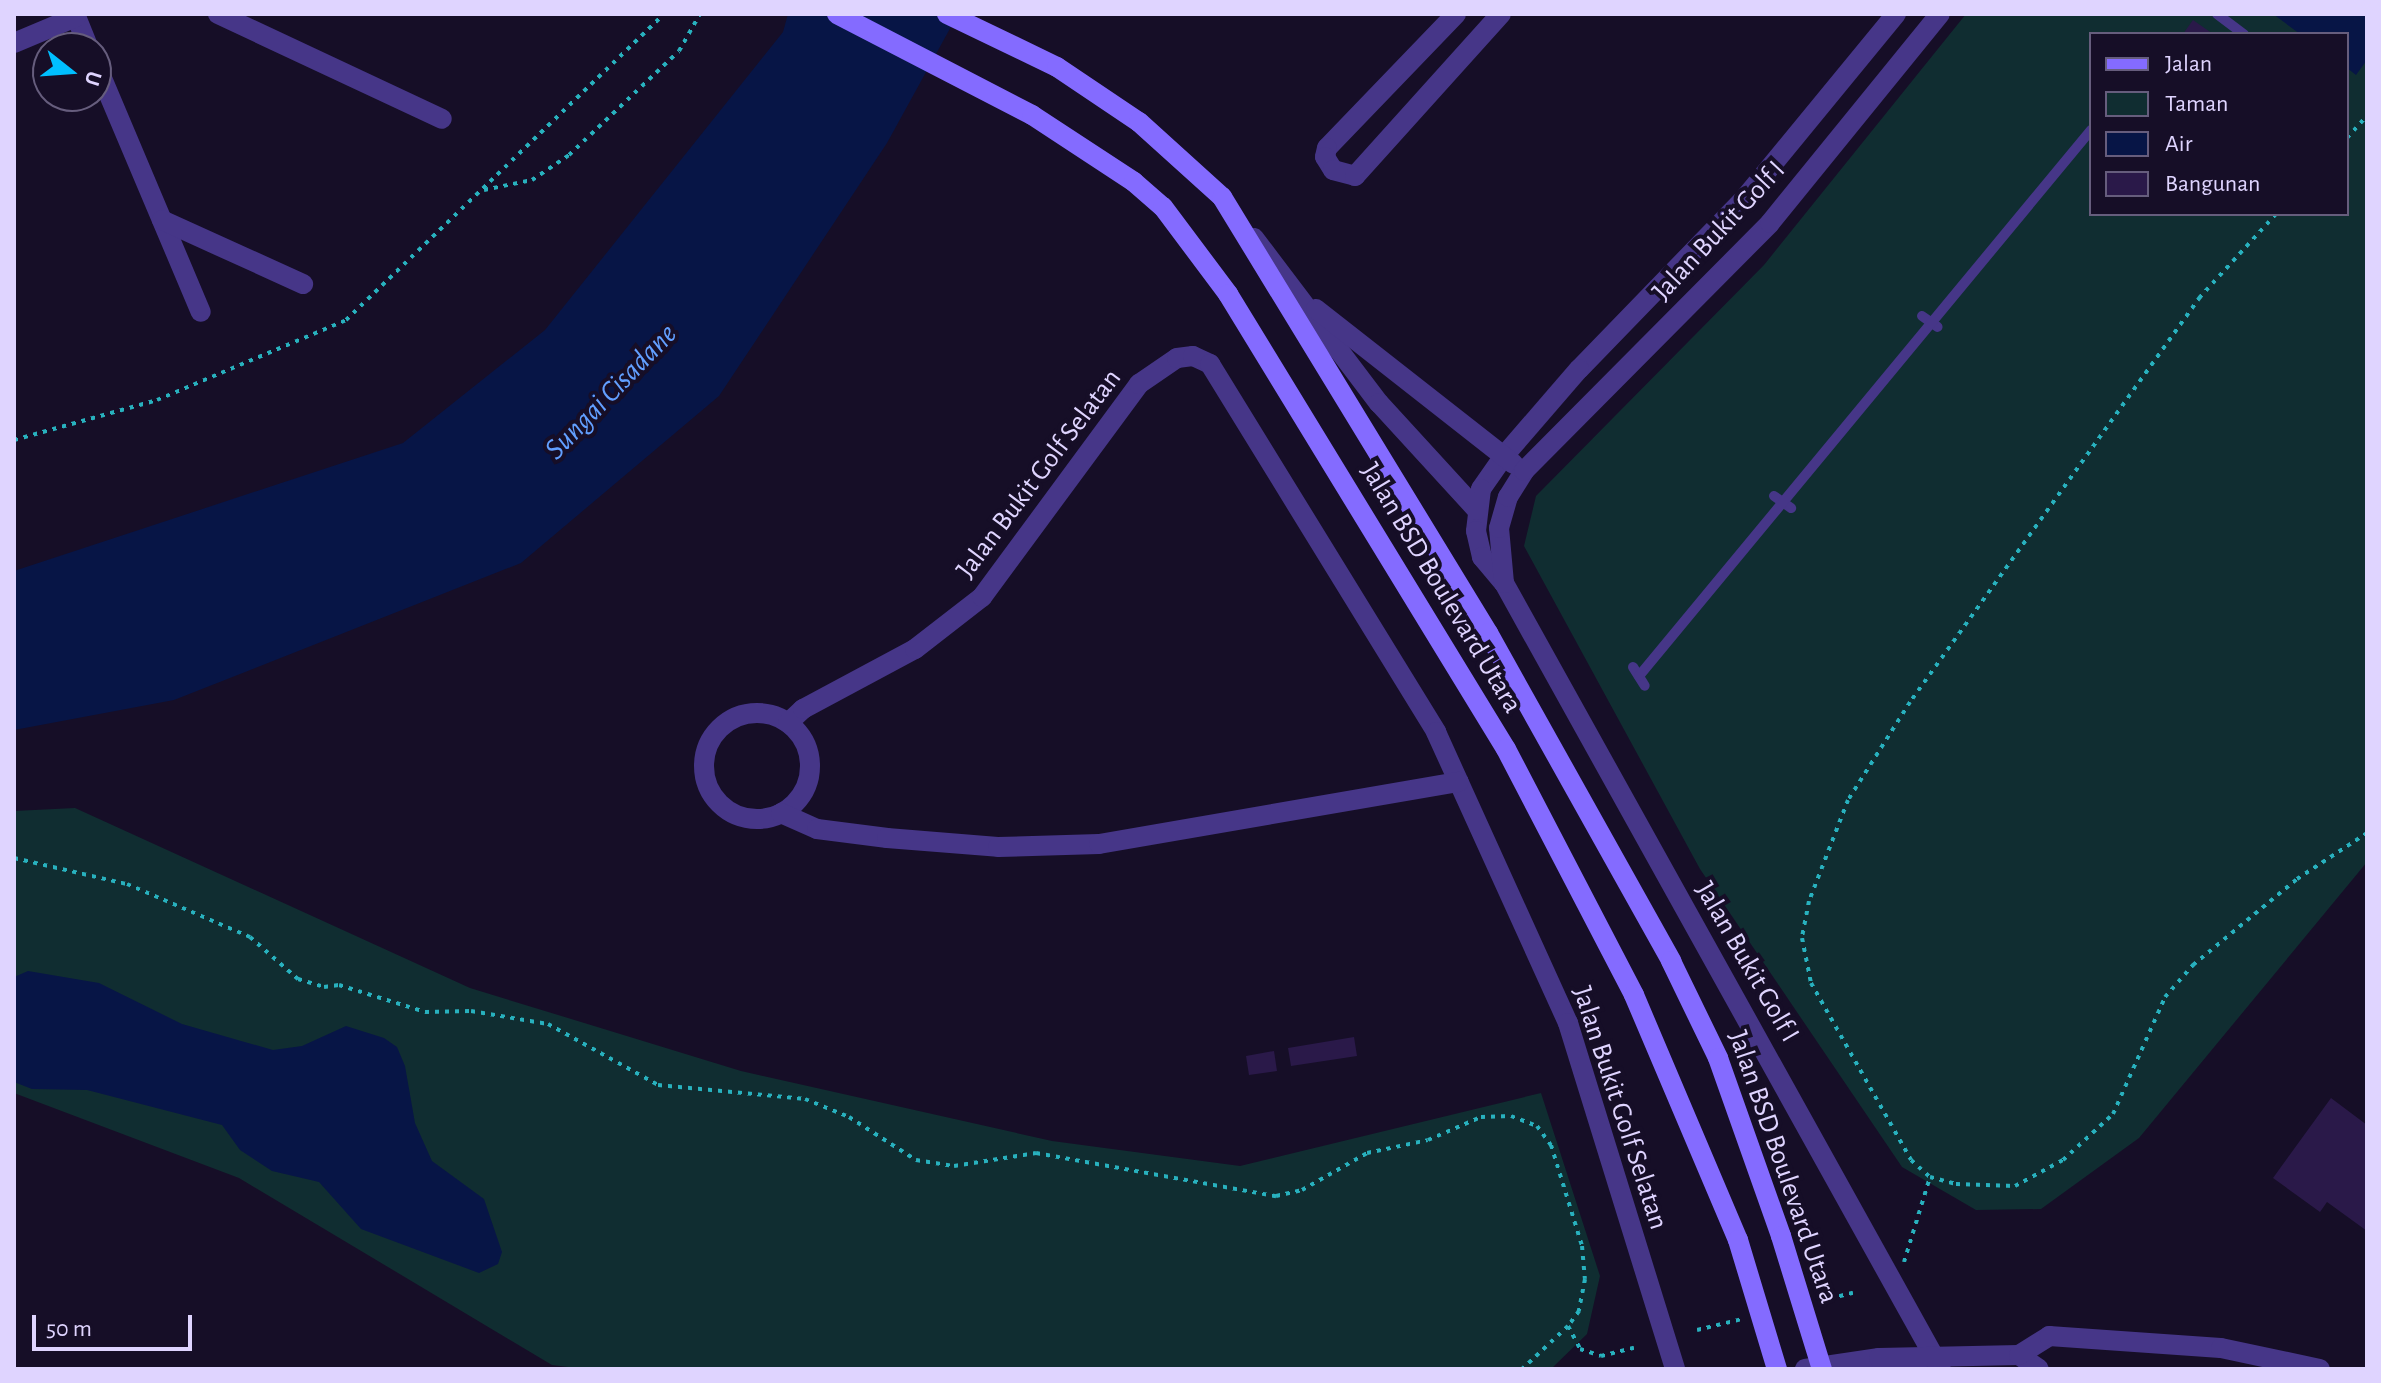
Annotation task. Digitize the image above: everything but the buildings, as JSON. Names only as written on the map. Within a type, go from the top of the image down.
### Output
[{"type":"main road","name":"Jalan BSD Boulevard Utara","points":[[837,14],[1032,115],[1163,207],[1275,370],[1506,749],[1634,995],[1738,1240],[1777,1369]]},
{"type":"main road","name":"Jalan BSD Boulevard Utara","points":[[947,14],[1057,67],[1139,122],[1222,197],[1488,633],[1671,961],[1718,1058],[1781,1236],[1822,1369]]},
{"type":"street","points":[[218,14],[442,119]]},
{"type":"street","points":[[1456,14],[1327,148],[1325,157],[1333,170],[1355,176],[1501,14]]},
{"type":"street","name":"Jalan Bukit Golf I","points":[[1896,14],[1744,199],[1579,369],[1504,456],[1481,489],[1477,510],[1482,557],[1504,583],[1938,1363]]},
{"type":"street","name":"Jalan Bukit Golf I","points":[[1504,583],[1499,528],[1508,497],[1524,471],[1770,223],[1940,14]]},
{"type":"street","points":[[14,43],[75,15]]},
{"type":"street","points":[[112,102],[201,312]]},
{"type":"street","points":[[1222,197],[1379,403],[1477,510]]},
{"type":"street","points":[[162,220],[303,284]]},
{"type":"street","points":[[1303,300],[1524,471]]},
{"type":"street","name":"Jalan Bukit Golf Selatan","points":[[788,723],[816,702],[915,649],[982,597],[1139,384],[1166,362],[1193,356],[1216,372],[1436,732],[1568,1023],[1675,1369]]},
{"type":"street","points":[[781,813],[801,795],[810,770],[805,743],[788,723],[766,713],[732,719],[714,734],[704,767],[710,790],[725,808],[746,818],[781,813],[817,829],[954,845],[1099,844],[1459,782]]},
{"type":"street","points":[[1805,1369],[1938,1363],[2019,1355],[2049,1336],[2124,1338],[2221,1348],[2320,1369]]},
{"type":"street","points":[[2019,1355],[2039,1369]]},
{"type":"lane","points":[[2217,14],[2241,32]]},
{"type":"lane","points":[[1639,676],[2089,126]]},
{"type":"path","points":[[14,440],[157,400],[346,320],[664,14]]},
{"type":"path","points":[[481,190],[532,180],[569,155],[679,51],[700,14]]},
{"type":"path","points":[[2349,136],[2367,116]]},
{"type":"path","points":[[2274,216],[2200,297],[1910,702],[1848,800],[1809,901],[1802,938],[1811,983],[1911,1160],[1930,1177],[1956,1184],[2015,1186],[2063,1160],[2113,1114],[2165,997],[2193,965],[2297,879],[2367,833]]},
{"type":"path","points":[[14,858],[127,884],[250,937],[272,960],[311,983],[339,985],[425,1012],[471,1011],[538,1021],[658,1085],[805,1099],[849,1117],[916,1160],[942,1164],[1036,1153],[1276,1196],[1302,1190],[1367,1153],[1428,1140],[1481,1117],[1511,1116],[1537,1126],[1551,1145],[1582,1246],[1582,1295],[1568,1326],[1522,1369]]},
{"type":"path","points":[[1903,1263],[1930,1177]]},
{"type":"path","points":[[1568,1326],[1580,1349],[1601,1356],[1634,1348]]},
{"type":"green space","points":[[1966,14],[2367,14],[2367,862],[2139,1138],[2041,1209],[1976,1210],[1902,1167],[1700,869],[1524,546],[1536,496],[1764,265]]},
{"type":"green space","points":[[75,808],[470,988],[741,1071],[1052,1141],[1240,1166],[1541,1093],[1600,1276],[1587,1334],[1551,1369],[584,1369],[552,1365],[239,1178],[14,1093],[14,811]]},
{"type":"water","name":"Sungai Cisadane","points":[[788,14],[958,14],[887,143],[719,396],[521,563],[174,700],[14,730],[14,571],[403,443],[545,330],[783,32]]},
{"type":"water","points":[[2273,14],[2367,14],[2367,60],[2356,75],[2349,70],[2349,32],[2297,32]]},
{"type":"water","points":[[28,971],[99,983],[182,1024],[273,1050],[302,1046],[346,1026],[384,1038],[397,1047],[405,1066],[415,1123],[432,1161],[484,1199],[502,1252],[498,1264],[479,1273],[361,1229],[319,1182],[272,1171],[240,1150],[222,1125],[87,1090],[32,1089],[14,1082],[14,977]]}]
